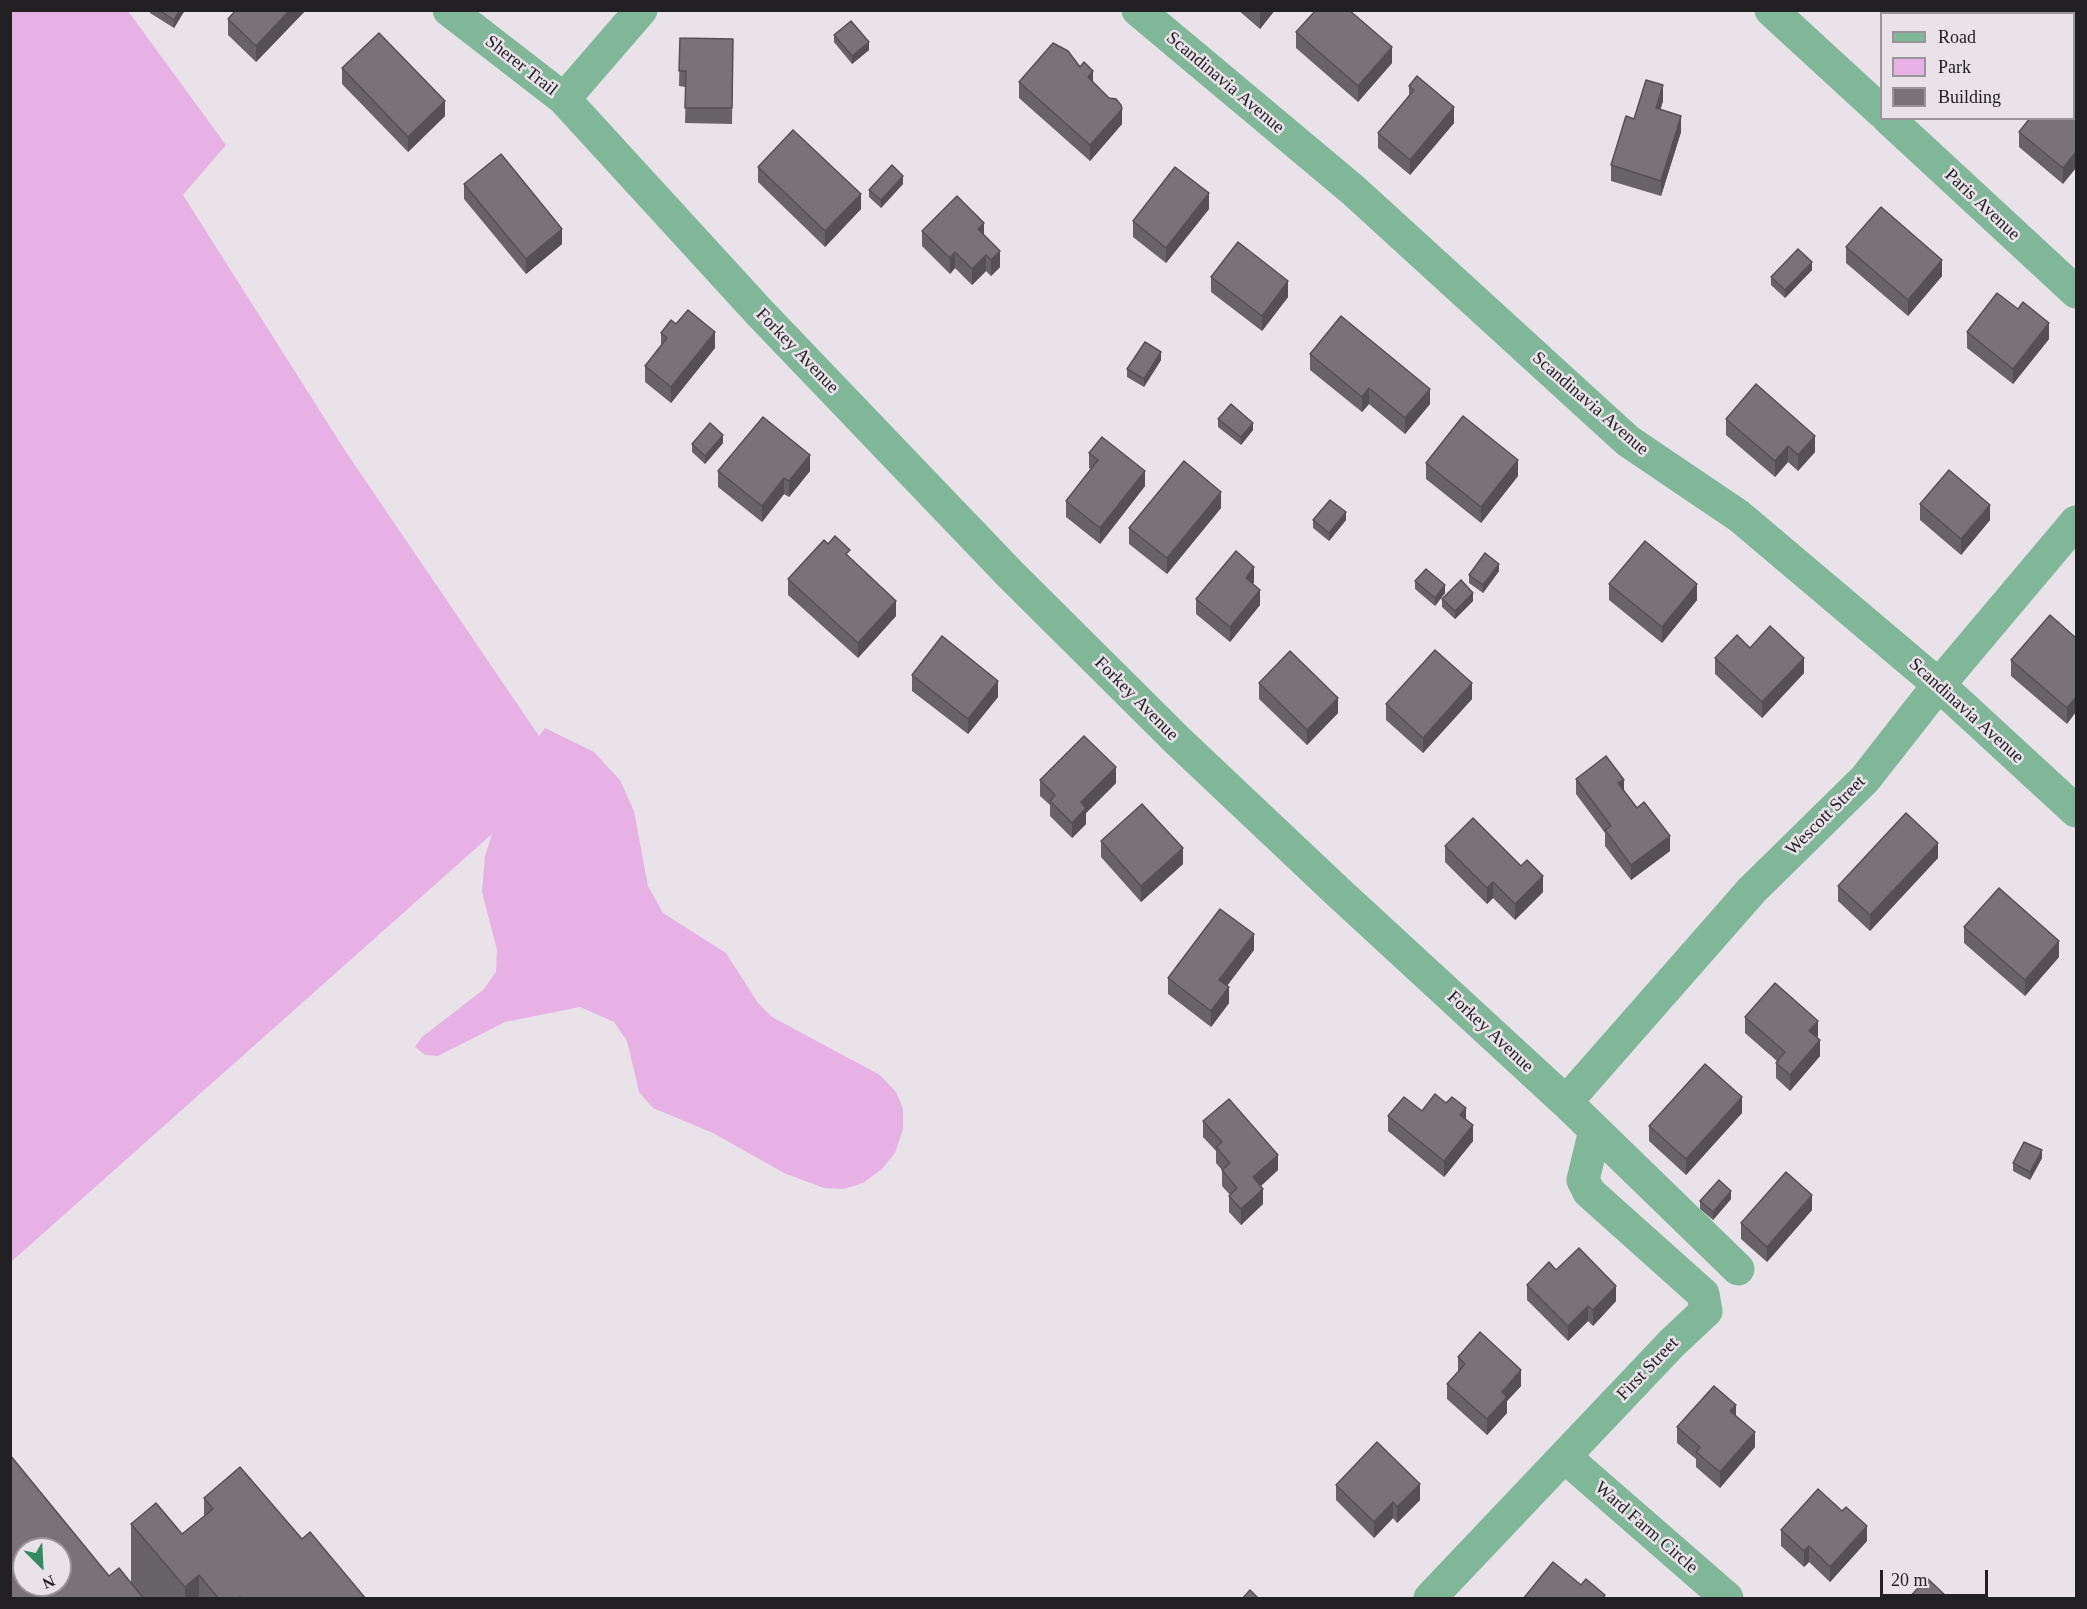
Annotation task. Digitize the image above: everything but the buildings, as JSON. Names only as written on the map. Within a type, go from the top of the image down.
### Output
[{"type":"street","name":"Sherer Trail","points":[[449,10],[564,99]]},
{"type":"street","points":[[564,99],[641,10]]},
{"type":"street","name":"Scandinavia Avenue","points":[[1138,10],[1353,189],[1628,441],[1739,516],[1940,685],[2076,811]]},
{"type":"street","points":[[1771,10],[1880,111]]},
{"type":"street","name":"Forkey Avenue","points":[[564,99],[760,313],[1010,574],[1177,740],[1566,1102],[1738,1269]]},
{"type":"street","name":"Paris Avenue","points":[[1890,120],[2076,292]]},
{"type":"street","name":"Wescott Street","points":[[1566,1102],[1752,890],[1864,779],[2076,522]]},
{"type":"street","name":"First Street","points":[[1431,1599],[1672,1342],[1706,1311],[1703,1294],[1589,1192],[1583,1180],[1595,1130]]},
{"type":"street","name":"Ward Farm Circle","points":[[1565,1457],[1727,1599]]},
{"type":"green space","points":[[11,10],[128,11],[226,145],[183,195],[346,452],[539,736],[545,728],[594,752],[620,780],[634,811],[648,886],[663,913],[726,953],[758,1003],[772,1017],[880,1075],[896,1092],[903,1109],[903,1129],[895,1153],[882,1169],[863,1183],[844,1189],[824,1188],[784,1173],[713,1133],[653,1108],[639,1092],[627,1041],[614,1022],[580,1007],[505,1022],[438,1056],[425,1055],[415,1047],[422,1037],[483,990],[496,972],[497,950],[482,892],[485,856],[492,834],[11,1262]]}]
